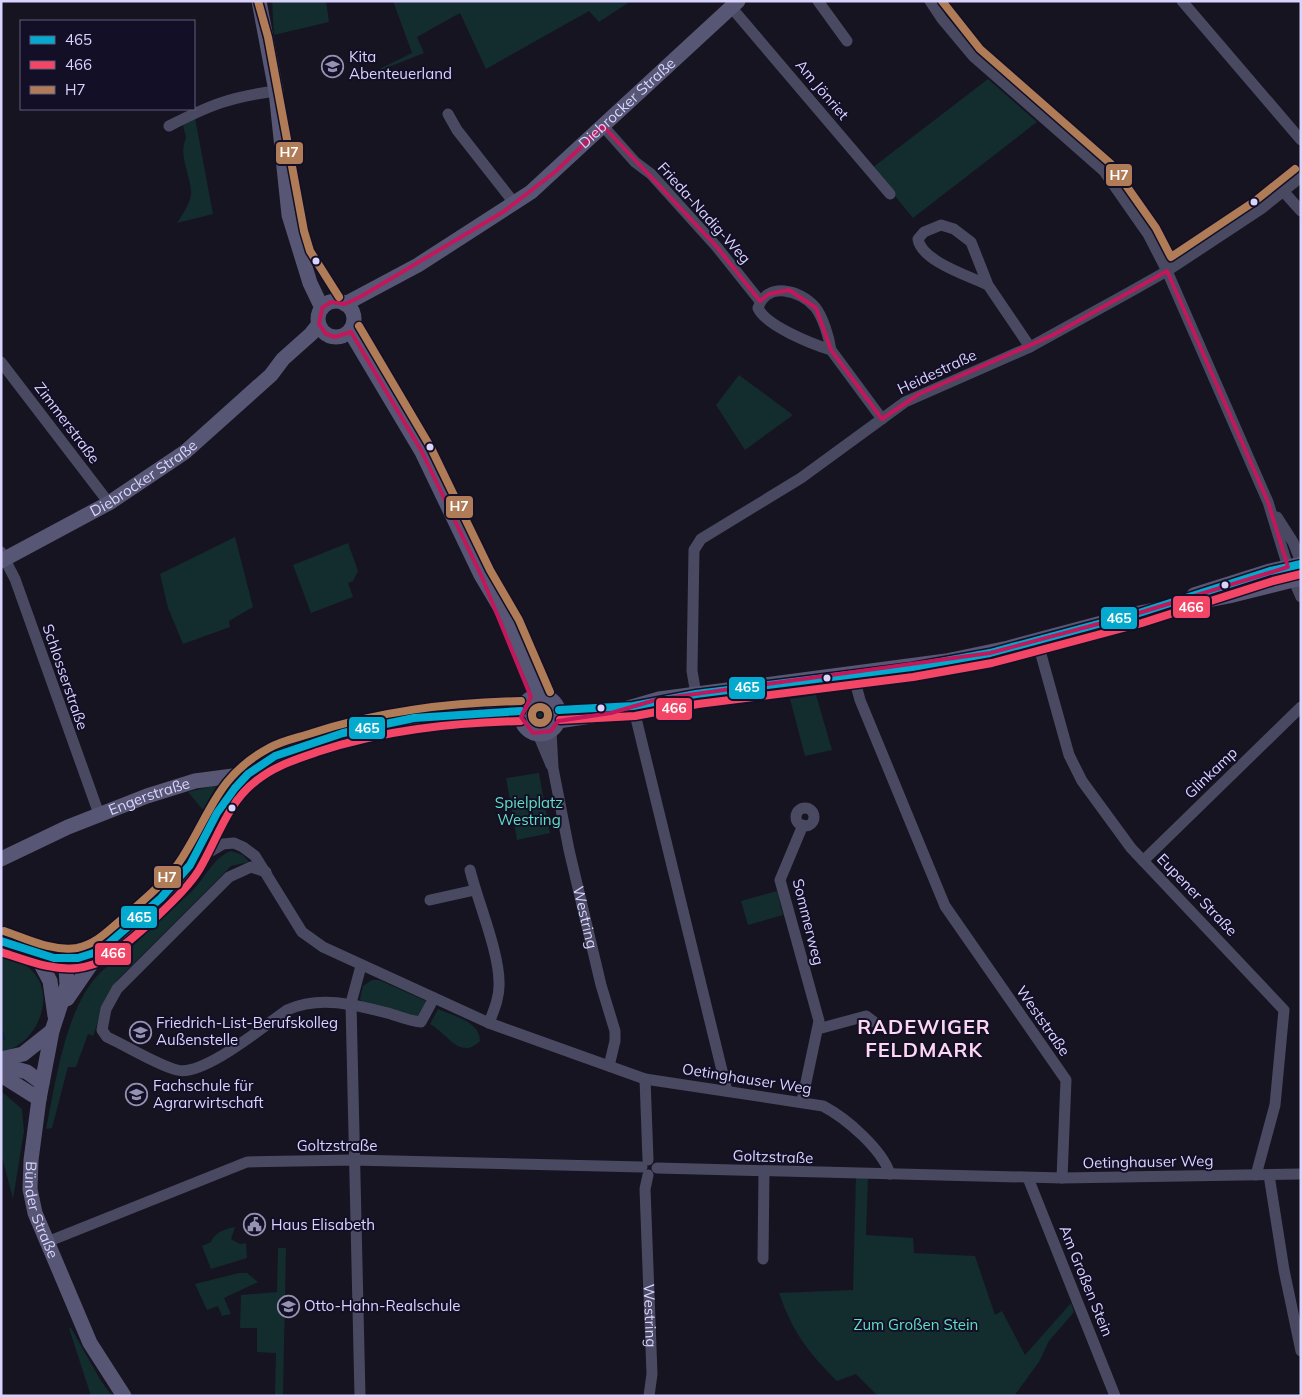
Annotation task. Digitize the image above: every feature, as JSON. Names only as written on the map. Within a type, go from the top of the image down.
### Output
[{"type":"main road","points":[[248,1],[271,92]]},
{"type":"main road","points":[[259,1],[290,215],[301,255],[338,308],[334,332]]},
{"type":"main road","name":"Diebrocker Straße","points":[[338,308],[418,265],[515,204],[555,172],[734,4]]},
{"type":"main road","points":[[338,308],[319,317],[382,386],[422,452],[481,575],[510,624],[536,697]]},
{"type":"main road","name":"Diebrocker Straße","points":[[3,557],[109,503],[186,452],[271,375],[284,358],[312,334],[334,332]]},
{"type":"main road","points":[[552,724],[552,700],[536,697],[524,703],[522,717],[529,730],[611,713],[633,706],[696,694],[946,661],[1038,640],[1139,613],[1227,584],[1297,570]]},
{"type":"main road","name":"Engerstraße","points":[[1,860],[99,814],[147,796],[195,781],[254,775],[275,756],[378,725],[414,718],[461,716],[479,712],[522,717]]},
{"type":"main road","points":[[1,941],[35,953],[62,959],[88,956],[100,951],[161,898],[194,873],[211,851],[231,808],[254,775]]},
{"type":"main road","points":[[161,898],[190,864],[224,801],[254,775]]},
{"type":"main road","name":"Bünder Straße","points":[[56,1020],[100,951]]},
{"type":"main road","points":[[1,1059],[23,1054],[56,1020],[52,988],[45,968],[35,953]]},
{"type":"main road","name":"Bünder Straße","points":[[62,959],[68,979],[56,1020],[39,1099],[31,1160],[30,1189],[35,1213],[90,1343],[124,1396]]},
{"type":"main road","points":[[1,1065],[27,1072],[42,1083]]},
{"type":"main road","points":[[1,1075],[39,1099]]},
{"type":"street","points":[[818,1],[847,41]]},
{"type":"street","points":[[930,1],[942,19],[973,56],[1104,171],[1148,234],[1167,271],[1297,570],[1301,597]]},
{"type":"street","points":[[1182,1],[1301,140]]},
{"type":"street","name":"Am Jönriet","points":[[734,4],[890,194]]},
{"type":"street","points":[[169,126],[216,102],[271,92]]},
{"type":"street","points":[[448,114],[457,130],[515,204]]},
{"type":"street","name":"Frieda-Nadig-Weg","points":[[603,126],[635,162],[651,174],[710,238],[760,301],[758,308],[766,319],[819,346],[832,350]]},
{"type":"street","name":"Heidestraße","points":[[696,694],[692,671],[695,546],[700,539],[801,478],[919,394],[1030,347],[1167,271],[1284,192],[1301,178]]},
{"type":"street","points":[[1284,192],[1301,211]]},
{"type":"street","points":[[988,285],[929,257],[919,245],[918,239],[924,232],[941,225],[954,229],[971,242],[988,285],[1030,347]]},
{"type":"street","points":[[760,301],[769,294],[779,290],[789,290],[805,298],[816,308],[830,339],[832,350],[882,419]]},
{"type":"street","name":"Zimmerstraße","points":[[1,362],[109,503]]},
{"type":"street","name":"Schlosserstraße","points":[[3,557],[99,814]]},
{"type":"street","name":"Eupener Straße","points":[[1038,640],[1063,733],[1082,781],[1143,861],[1284,1010],[1275,1105],[1256,1175]]},
{"type":"street","name":"Weststraße","points":[[853,674],[860,700],[940,895],[1066,1080],[1062,1178]]},
{"type":"street","points":[[633,706],[727,1091]]},
{"type":"street","name":"Glinkamp","points":[[1143,861],[1301,707]]},
{"type":"street","name":"Westring","points":[[552,724],[553,768],[569,850],[614,1032],[615,1041],[609,1066]]},
{"type":"street","name":"Sommerweg","points":[[802,1101],[819,1021],[780,880],[803,825]]},
{"type":"street","name":"Oetinghauser Weg","points":[[211,851],[223,844],[234,843],[255,856],[302,932],[323,947],[361,966],[489,1023],[645,1079],[802,1101],[823,1106],[838,1115],[880,1154],[890,1174],[1028,1178],[1301,1174]]},
{"type":"street","points":[[266,872],[251,867],[229,878],[117,989],[106,1009],[103,1022],[102,1030],[107,1037],[176,1070],[192,1071],[208,1064],[287,1010],[296,1006],[311,1002],[351,1004],[421,1022],[434,998]]},
{"type":"street","points":[[470,870],[496,961],[500,982],[489,1023]]},
{"type":"street","points":[[430,900],[475,890]]},
{"type":"street","points":[[360,1396],[353,1160],[351,1004],[361,966]]},
{"type":"street","points":[[818,1029],[866,1016],[874,1022]]},
{"type":"street","name":"Westring","points":[[645,1079],[649,1167],[646,1189],[652,1374],[649,1396]]},
{"type":"street","name":"Goltzstraße","points":[[47,1242],[247,1162],[353,1160],[890,1174]]},
{"type":"street","points":[[764,1172],[764,1259]]},
{"type":"street","points":[[1269,1175],[1284,1270],[1301,1352]]},
{"type":"street","name":"Am Großen Stein","points":[[1028,1178],[1115,1396]]},
{"type":"highlighted area","points":[[603,126],[716,246],[760,301],[769,294],[789,290],[816,308],[831,350],[882,419],[919,394],[1053,335],[1167,271],[1268,502],[1288,567],[1139,613],[990,653],[659,699],[611,713],[558,721],[551,731],[533,733],[521,717],[531,697],[481,575],[422,452],[351,332],[335,337],[326,334],[319,324],[322,308],[331,302],[345,304],[360,297],[503,212],[555,172]]},
{"type":"green space","points":[[272,1],[326,1],[329,22],[274,35]]},
{"type":"green space","points":[[393,1],[631,1],[599,22],[589,11],[486,69],[460,13],[417,37],[424,53],[359,79],[412,53]]},
{"type":"green space","points":[[988,79],[1037,122],[913,218],[872,168]]},
{"type":"green space","points":[[195,118],[213,214],[177,223],[187,207],[191,195],[183,151],[186,138],[183,125]]},
{"type":"green space","points":[[739,375],[793,415],[745,450],[716,405]]},
{"type":"green space","points":[[235,537],[253,607],[229,621],[230,627],[183,644],[168,608],[160,574]]},
{"type":"green space","points":[[348,543],[358,571],[353,581],[348,583],[353,597],[311,613],[293,565]]},
{"type":"green space","points":[[816,695],[832,750],[805,756],[790,699]]},
{"type":"green space","points":[[541,704],[551,711],[552,715],[545,725],[541,726],[531,719],[530,715],[537,705]]},
{"type":"green space","name":"Spielplatz Westring","points":[[539,773],[550,833],[517,840],[506,778]]},
{"type":"green space","points":[[217,785],[203,810],[188,792]]},
{"type":"green space","points":[[231,851],[243,855],[249,862],[231,866],[118,979],[107,996],[93,1036],[88,1034],[76,1067],[68,1067],[52,1128],[46,1129],[58,1068],[70,1025],[89,987],[101,972],[120,958],[189,894],[213,864],[224,854]]},
{"type":"green space","points":[[777,891],[783,915],[748,925],[741,901]]},
{"type":"green space","points":[[1,954],[19,961],[31,969],[41,984],[43,996],[42,1009],[32,1032],[13,1048],[1,1052]]},
{"type":"green space","points":[[372,980],[379,980],[426,1001],[420,1017],[362,1002],[360,999],[363,986]]},
{"type":"green space","points":[[438,1009],[471,1024],[479,1034],[480,1041],[466,1048],[454,1043],[430,1024]]},
{"type":"green space","points":[[1,1091],[22,1109],[24,1131],[13,1199],[1,1153]]},
{"type":"green space","name":"Zum Großen Stein","points":[[856,1176],[868,1176],[866,1235],[913,1238],[914,1253],[975,1256],[995,1315],[1002,1311],[1025,1355],[1071,1303],[1074,1312],[1049,1341],[1039,1362],[1014,1396],[878,1396],[856,1374],[837,1381],[802,1341],[790,1320],[779,1293],[853,1290]]},
{"type":"green space","points":[[235,1227],[231,1239],[240,1244],[246,1243],[247,1258],[211,1269],[202,1246],[211,1242],[221,1232]]},
{"type":"green space","points":[[278,1248],[286,1248],[283,1396],[275,1396],[276,1353],[257,1352],[257,1328],[240,1328],[241,1295],[277,1292]]},
{"type":"green space","points":[[239,1273],[247,1273],[258,1282],[224,1298],[231,1314],[222,1316],[218,1306],[207,1310],[195,1284]]},
{"type":"green space","points":[[69,1328],[71,1328],[101,1381],[112,1396],[91,1396]]},
{"type":"waterway","points":[[1,1030],[4,1039]]},
{"type":"transit line","name":"H7","points":[[258,1],[268,37],[304,231],[310,251],[339,297]]},
{"type":"transit line","name":"H7","points":[[942,1],[980,49],[1111,164],[1156,228],[1171,257],[1255,201],[1295,169]]},
{"type":"transit line","name":"H7","points":[[359,326],[431,448],[490,570],[519,620],[550,692]]},
{"type":"transit line","name":"465","points":[[559,710],[633,706],[696,694],[912,667],[990,653],[1139,613],[1270,571],[1301,564]]},
{"type":"transit line","name":"466","points":[[560,720],[635,716],[698,704],[913,677],[992,663],[1142,623],[1273,581],[1301,574]]},
{"type":"transit line","name":"H7","points":[[4,931],[40,944],[68,949],[90,944],[101,937],[146,898],[176,867],[226,783],[252,759],[274,746],[335,726],[387,714],[440,706],[521,701]]},
{"type":"transit line","name":"H7","points":[[537,707],[543,707],[548,712],[548,715],[546,721],[537,723],[532,718],[532,712],[537,707]]},
{"type":"transit line","name":"465","points":[[1,941],[54,958],[78,958],[100,951],[161,898],[190,865],[217,813],[235,788],[248,774],[275,756],[343,733],[414,718],[521,711]]},
{"type":"transit line","name":"466","points":[[1,952],[58,968],[78,968],[101,962],[130,940],[181,892],[199,870],[223,822],[237,800],[256,781],[270,771],[285,764],[342,744],[392,733],[443,726],[521,721]]},
{"type":"place","name":"Kita Abenteuerland","points":[[333,66]]},
{"type":"place","name":"Friedrich-List-Berufskolleg Außenstelle","points":[[140,1032]]},
{"type":"place","name":"Fachschule für Agrarwirtschaft","points":[[137,1095]]},
{"type":"place","name":"Haus Elisabeth","points":[[255,1225]]},
{"type":"place","name":"Otto-Hahn-Realschule","points":[[288,1306]]},
{"type":"district","name":"RADEWIGER FELDMARK","points":[[924,1038]]}]
